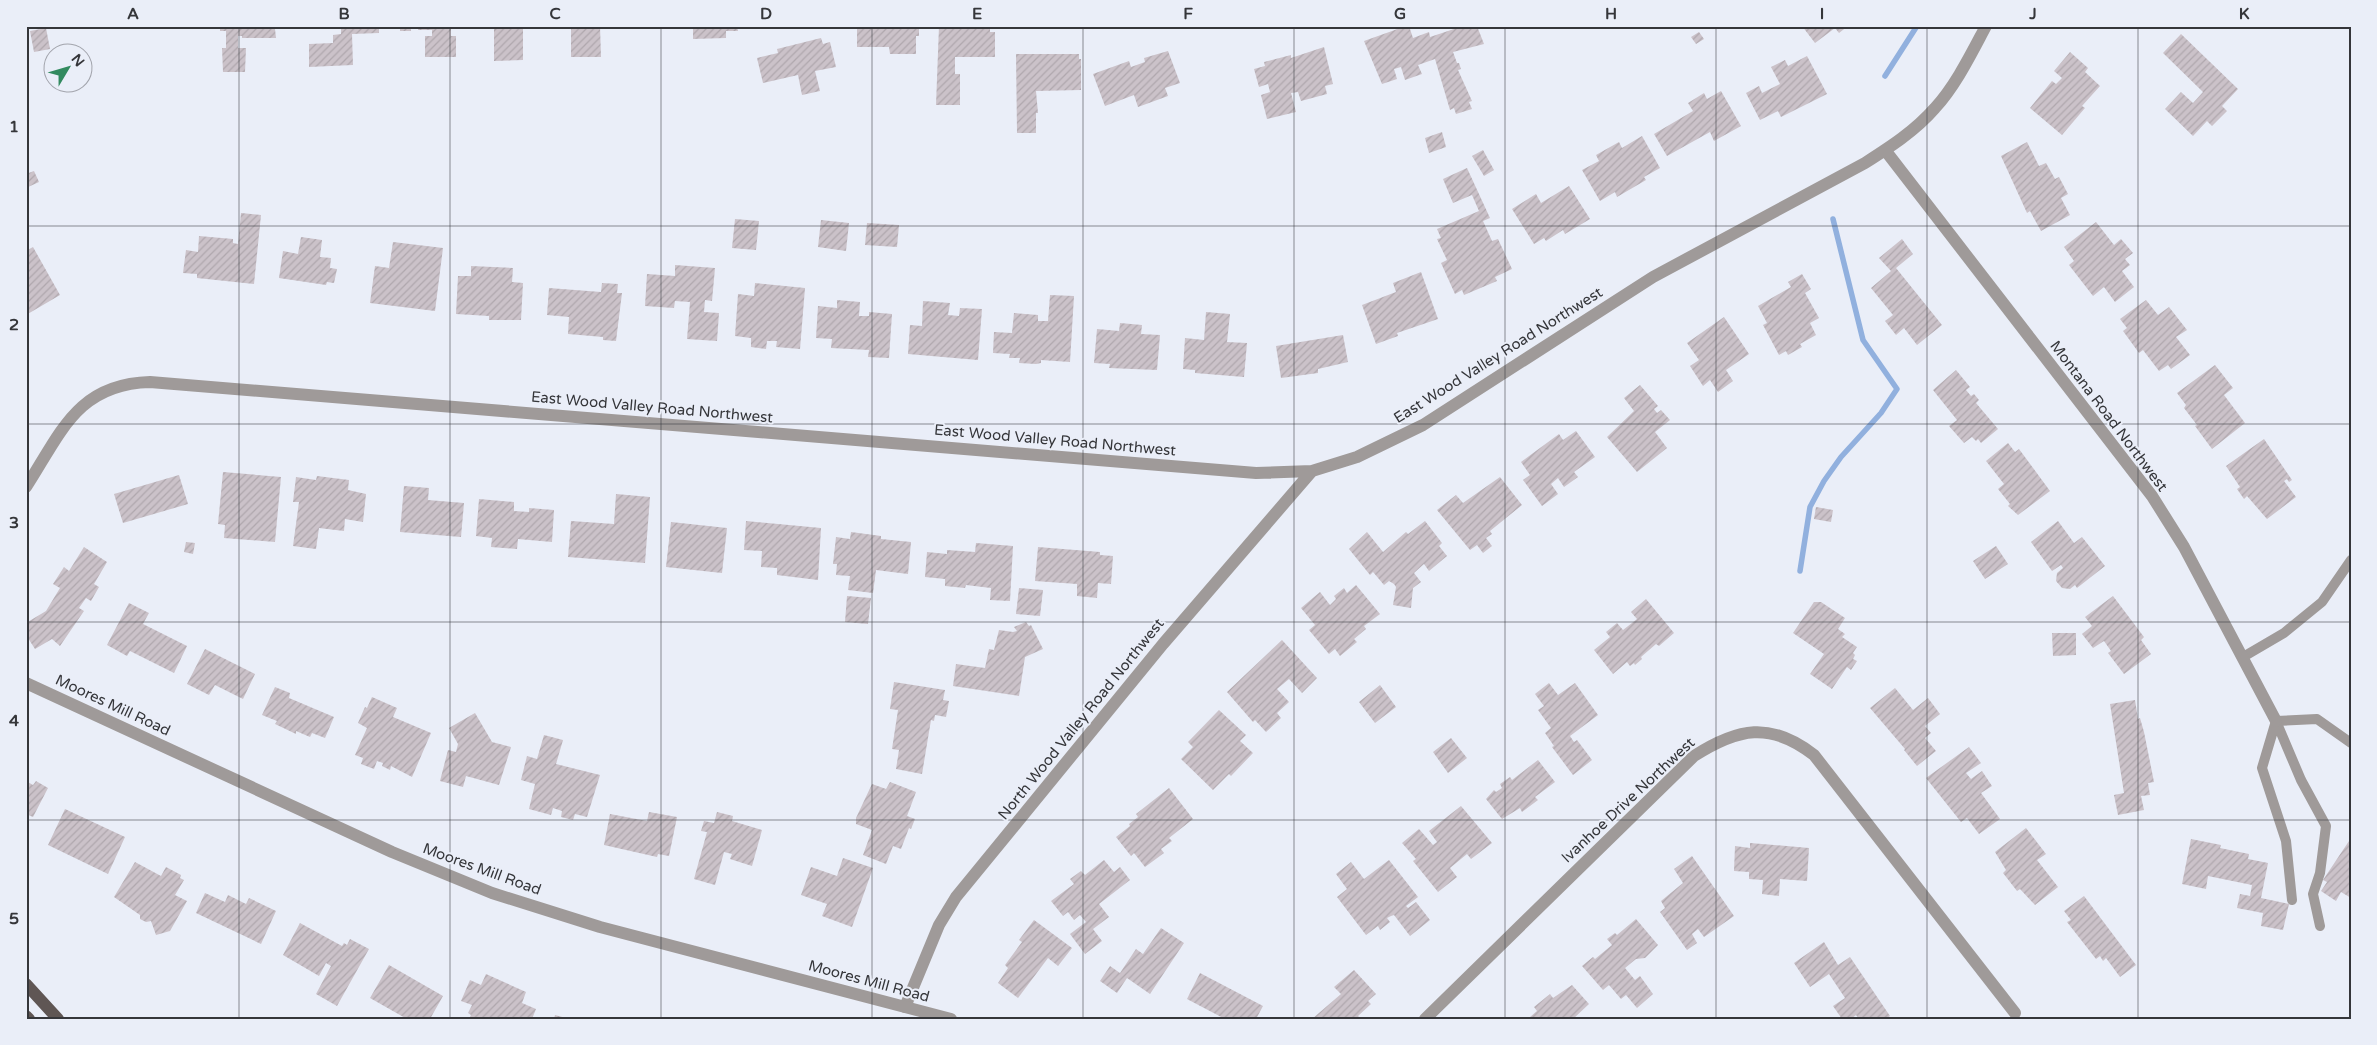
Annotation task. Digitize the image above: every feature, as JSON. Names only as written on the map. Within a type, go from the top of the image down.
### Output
[{"type":"main road","points":[[26,984],[58,1019]]},
{"type":"street","name":"East Wood Valley Road Northwest","points":[[26,487],[71,418],[84,404],[100,393],[114,387],[150,382],[1256,473],[1312,471],[1357,457],[1423,425],[1653,277],[1885,150],[1914,129],[1935,109],[1948,92],[1986,26]]},
{"type":"street","name":"Montana Road Northwest","points":[[1885,150],[2152,496],[2184,547],[2276,722]]},
{"type":"street","name":"North Wood Valley Road Northwest","points":[[905,1007],[939,925],[956,897],[1163,644],[1312,471]]},
{"type":"street","name":"Moores Mill Road","points":[[26,683],[392,852],[492,893],[600,927],[951,1019]]},
{"type":"street","name":"Ivanhoe Drive Northwest","points":[[1425,1019],[1694,756],[1717,741],[1740,734],[1760,732],[1779,734],[1798,742],[1814,755],[2015,1013]]},
{"type":"lane","points":[[2243,657],[2284,633],[2322,602],[2351,560]]},
{"type":"lane","points":[[2276,722],[2318,719],[2351,743]]},
{"type":"lane","points":[[2276,722],[2262,768],[2286,841],[2292,900]]},
{"type":"lane","points":[[2276,722],[2301,780],[2326,826],[2320,873],[2313,894],[2320,926]]},
{"type":"building","points":[[220,26],[292,26],[292,29],[275,29],[276,38],[242,38],[242,36],[238,36],[238,48],[246,48],[245,72],[223,72],[222,48],[226,48],[226,31],[220,31]]},
{"type":"building","points":[[341,26],[379,26],[379,33],[352,34],[353,65],[309,67],[309,44],[333,43],[333,35],[341,34]]},
{"type":"building","points":[[400,26],[411,26],[411,31],[400,31]]},
{"type":"building","points":[[418,26],[451,26],[451,36],[456,36],[456,57],[425,57],[425,36],[432,36],[432,30],[418,30]]},
{"type":"building","points":[[494,26],[523,26],[523,60],[494,61]]},
{"type":"building","points":[[571,26],[600,26],[601,57],[571,57]]},
{"type":"building","points":[[693,26],[737,26],[738,31],[726,31],[726,38],[693,39]]},
{"type":"building","points":[[857,26],[919,26],[919,36],[916,36],[916,54],[890,54],[889,47],[857,47]]},
{"type":"building","points":[[939,26],[990,26],[990,32],[995,32],[995,57],[955,57],[955,74],[960,74],[960,105],[936,105]]},
{"type":"building","points":[[1409,26],[1413,38],[1429,32],[1430,37],[1463,26],[1477,26],[1484,44],[1453,52],[1461,69],[1458,70],[1472,101],[1469,102],[1472,109],[1456,114],[1454,108],[1450,110],[1435,59],[1418,65],[1422,74],[1405,80],[1401,67],[1394,69],[1397,79],[1382,84],[1364,41]]},
{"type":"building","points":[[1802,26],[1848,26],[1839,33],[1835,28],[1815,43]]},
{"type":"building","points":[[46,28],[49,42],[42,42],[42,50],[34,52],[30,31]]},
{"type":"building","points":[[1699,32],[1704,39],[1696,44],[1691,37]]},
{"type":"building","points":[[2181,34],[2238,89],[2222,106],[2227,111],[2212,126],[2207,121],[2193,136],[2165,109],[2181,92],[2193,103],[2203,92],[2163,53]]},
{"type":"building","points":[[821,38],[823,44],[830,42],[836,67],[815,71],[820,91],[802,95],[798,75],[763,83],[757,58],[778,53],[777,49]]},
{"type":"building","points":[[1324,47],[1333,84],[1325,86],[1327,94],[1301,101],[1298,92],[1291,93],[1296,112],[1267,119],[1261,95],[1270,92],[1268,84],[1259,87],[1254,69],[1265,66],[1264,62],[1291,55],[1291,58]]},
{"type":"building","points":[[1168,51],[1180,83],[1165,88],[1168,96],[1138,107],[1134,95],[1105,106],[1093,74],[1129,61],[1131,67],[1145,62],[1144,58]]},
{"type":"building","points":[[2070,52],[2088,68],[2085,72],[2100,86],[2082,106],[2085,108],[2062,135],[2030,108],[2052,81],[2056,84],[2062,78],[2054,71]]},
{"type":"building","points":[[1016,54],[1079,54],[1079,59],[1081,59],[1081,90],[1036,91],[1038,113],[1036,113],[1036,133],[1017,133]]},
{"type":"building","points":[[1807,56],[1827,94],[1781,117],[1778,111],[1760,120],[1746,93],[1759,86],[1762,93],[1780,84],[1771,67],[1785,60],[1788,66]]},
{"type":"building","points":[[1721,91],[1741,126],[1714,141],[1710,132],[1667,156],[1654,134],[1693,111],[1688,103],[1704,93],[1707,99]]},
{"type":"building","points":[[1442,132],[1446,147],[1429,153],[1425,138]]},
{"type":"building","points":[[1642,136],[1660,168],[1644,177],[1646,180],[1617,197],[1615,192],[1600,201],[1582,170],[1599,161],[1596,155],[1619,142],[1622,148]]},
{"type":"building","points":[[2027,142],[2039,166],[2046,163],[2055,179],[2059,177],[2068,194],[2061,198],[2070,215],[2041,231],[2030,211],[2027,213],[2001,156]]},
{"type":"building","points":[[1483,150],[1494,170],[1484,176],[1472,156]]},
{"type":"building","points":[[1467,168],[1490,218],[1483,221],[1492,241],[1498,239],[1512,269],[1495,277],[1497,281],[1464,295],[1462,290],[1455,294],[1441,263],[1447,260],[1437,239],[1441,238],[1437,229],[1479,211],[1472,195],[1453,203],[1443,179]]},
{"type":"building","points":[[34,171],[39,182],[26,188],[26,174]]},
{"type":"building","points":[[1569,186],[1590,219],[1565,234],[1563,230],[1546,241],[1544,238],[1534,244],[1512,209],[1536,194],[1541,203]]},
{"type":"building","points":[[241,213],[261,215],[254,284],[197,278],[197,274],[183,273],[186,250],[198,252],[199,236],[233,239],[233,243],[238,244]]},
{"type":"building","points":[[735,219],[759,221],[756,250],[732,248]]},
{"type":"building","points":[[821,220],[849,223],[846,251],[818,247]]},
{"type":"building","points":[[2096,222],[2114,245],[2121,239],[2133,253],[2125,259],[2130,265],[2122,271],[2134,287],[2115,302],[2104,287],[2093,296],[2069,265],[2074,261],[2064,247]]},
{"type":"building","points":[[867,223],[899,225],[897,247],[865,245]]},
{"type":"building","points":[[301,237],[322,240],[320,257],[331,258],[330,268],[337,269],[334,283],[327,282],[326,285],[279,278],[283,251],[298,254]]},
{"type":"building","points":[[1902,239],[1913,254],[1896,268],[1942,325],[1917,345],[1904,328],[1896,335],[1885,321],[1893,315],[1871,288],[1891,271],[1879,258]]},
{"type":"building","points":[[393,242],[443,248],[435,311],[370,303],[375,266],[389,268]]},
{"type":"building","points":[[33,247],[60,295],[26,315],[26,251]]},
{"type":"building","points":[[675,265],[715,268],[712,301],[705,300],[704,312],[719,313],[717,341],[687,339],[690,302],[675,301],[674,308],[645,306],[647,274],[675,276]]},
{"type":"building","points":[[471,266],[513,268],[512,282],[523,283],[521,320],[489,320],[489,316],[456,314],[458,276],[471,276]]},
{"type":"building","points":[[1421,272],[1438,319],[1397,333],[1398,336],[1376,344],[1362,305],[1396,292],[1393,283]]},
{"type":"building","points":[[1802,274],[1811,289],[1805,293],[1819,318],[1810,323],[1816,335],[1800,344],[1802,347],[1788,355],[1786,351],[1779,355],[1763,325],[1767,323],[1758,306],[1791,287],[1788,282]]},
{"type":"building","points":[[602,283],[618,284],[617,293],[622,293],[616,341],[603,340],[603,337],[568,334],[569,317],[547,315],[549,288],[601,292]]},
{"type":"building","points":[[755,283],[805,288],[800,349],[776,347],[777,341],[767,341],[766,349],[751,347],[751,338],[735,336],[738,294],[754,296]]},
{"type":"building","points":[[1050,295],[1074,296],[1070,362],[1041,360],[1041,363],[1036,364],[1019,363],[1020,358],[1009,358],[1010,354],[993,353],[994,332],[1012,333],[1014,313],[1038,315],[1038,321],[1048,321]]},
{"type":"building","points":[[837,300],[860,302],[859,316],[869,316],[869,312],[892,314],[889,358],[868,357],[869,350],[831,348],[832,339],[816,338],[818,306],[837,308]]},
{"type":"building","points":[[2146,300],[2158,315],[2169,307],[2187,330],[2176,337],[2190,355],[2171,369],[2168,365],[2159,371],[2143,350],[2139,353],[2123,331],[2127,328],[2120,319]]},
{"type":"building","points":[[923,301],[950,303],[948,315],[959,316],[960,308],[982,309],[978,360],[908,354],[910,325],[922,326]]},
{"type":"building","points":[[1206,312],[1230,314],[1227,342],[1247,343],[1244,377],[1195,373],[1195,370],[1183,369],[1185,338],[1204,340]]},
{"type":"building","points":[[1724,317],[1749,354],[1726,370],[1733,381],[1718,392],[1710,380],[1703,386],[1690,366],[1699,360],[1687,343]]},
{"type":"building","points":[[1120,323],[1142,325],[1141,334],[1160,335],[1157,370],[1109,368],[1110,364],[1094,363],[1097,329],[1119,331]]},
{"type":"building","points":[[1343,335],[1348,362],[1318,369],[1318,373],[1281,378],[1276,346]]},
{"type":"building","points":[[2215,365],[2233,388],[2224,395],[2245,423],[2212,449],[2195,426],[2197,425],[2184,408],[2186,405],[2177,393]]},
{"type":"building","points":[[1956,370],[1970,387],[1966,390],[1971,396],[1974,394],[1979,400],[1976,403],[1998,429],[1981,443],[1978,439],[1976,441],[1972,437],[1964,443],[1949,426],[1957,420],[1933,390]]},
{"type":"building","points":[[1640,385],[1658,406],[1654,409],[1657,413],[1661,410],[1670,420],[1655,432],[1667,448],[1637,472],[1607,437],[1634,411],[1624,398]]},
{"type":"building","points":[[1576,431],[1595,457],[1574,472],[1578,477],[1564,487],[1558,478],[1551,484],[1558,494],[1542,506],[1523,480],[1530,475],[1521,462],[1559,434],[1563,440]]},
{"type":"building","points":[[2264,439],[2292,480],[2289,482],[2287,479],[2284,481],[2296,497],[2267,519],[2247,496],[2244,499],[2237,489],[2240,487],[2226,466]]},
{"type":"building","points":[[2008,443],[2015,452],[2019,449],[2050,491],[2018,515],[2008,506],[2010,504],[1998,489],[2004,484],[1986,461]]},
{"type":"building","points":[[223,472],[281,477],[275,542],[224,538],[225,525],[218,524]]},
{"type":"building","points":[[179,475],[188,504],[123,523],[114,494]]},
{"type":"building","points":[[317,476],[349,480],[348,490],[366,494],[363,522],[345,519],[344,531],[319,528],[316,549],[293,546],[299,502],[293,502],[296,477],[316,480]]},
{"type":"building","points":[[1500,477],[1522,505],[1490,531],[1492,534],[1486,538],[1492,546],[1483,553],[1477,545],[1470,550],[1437,510],[1456,495],[1463,503]]},
{"type":"building","points":[[404,486],[429,488],[428,500],[464,503],[461,537],[400,532]]},
{"type":"building","points":[[616,494],[650,497],[645,563],[568,557],[571,521],[614,524]]},
{"type":"building","points":[[479,499],[514,502],[514,511],[529,512],[529,508],[554,510],[552,542],[518,539],[517,549],[491,547],[492,538],[476,536]]},
{"type":"building","points":[[1816,507],[1833,510],[1831,522],[1814,519]]},
{"type":"building","points":[[746,521],[821,528],[818,580],[777,575],[777,568],[761,567],[762,551],[744,550]]},
{"type":"building","points":[[1425,521],[1442,543],[1439,546],[1447,556],[1429,571],[1424,564],[1414,573],[1421,582],[1413,588],[1411,608],[1393,605],[1396,587],[1394,584],[1389,581],[1384,585],[1373,572],[1370,575],[1349,549],[1367,532],[1383,552],[1406,532],[1408,534]]},
{"type":"building","points":[[2058,521],[2074,543],[2082,537],[2105,566],[2077,588],[2075,585],[2070,589],[2062,588],[2056,581],[2057,573],[2063,568],[2061,565],[2052,571],[2031,542]]},
{"type":"building","points":[[671,522],[727,528],[722,573],[666,567]]},
{"type":"building","points":[[851,532],[881,536],[881,539],[911,542],[908,574],[876,570],[873,593],[848,590],[850,576],[836,575],[837,564],[833,564],[836,537],[850,539]]},
{"type":"building","points":[[186,542],[195,543],[193,554],[184,552]]},
{"type":"building","points":[[976,543],[1013,546],[1010,601],[990,600],[991,588],[966,585],[965,588],[945,586],[945,579],[925,577],[927,552],[947,554],[947,550],[975,552]]},
{"type":"building","points":[[1996,546],[2008,564],[1985,579],[1973,561]]},
{"type":"building","points":[[84,547],[107,562],[94,584],[99,587],[91,601],[86,598],[79,608],[84,611],[60,646],[52,639],[35,649],[26,635],[26,623],[46,611],[60,588],[53,584],[64,567],[69,571]]},
{"type":"building","points":[[1038,547],[1100,552],[1100,555],[1113,556],[1111,584],[1098,583],[1097,598],[1077,596],[1077,584],[1035,581]]},
{"type":"building","points":[[1356,585],[1380,614],[1364,626],[1366,629],[1354,639],[1357,642],[1340,656],[1335,649],[1329,654],[1309,630],[1315,625],[1301,608],[1320,592],[1330,605],[1336,599],[1334,596],[1344,588],[1347,593]]},
{"type":"building","points":[[1019,588],[1043,590],[1040,616],[1016,614]]},
{"type":"building","points":[[847,596],[871,598],[868,624],[845,622]]},
{"type":"building","points":[[2113,596],[2144,637],[2141,640],[2151,654],[2124,674],[2108,653],[2111,651],[2104,641],[2093,648],[2082,634],[2092,626],[2085,617]]},
{"type":"building","points":[[1646,599],[1674,633],[1659,646],[1656,644],[1635,665],[1634,663],[1630,666],[1627,662],[1613,674],[1594,650],[1610,637],[1606,632],[1617,623],[1623,630],[1637,619],[1631,612]]},
{"type":"building","points":[[1814,602],[1821,602],[1845,618],[1838,629],[1845,634],[1842,637],[1857,647],[1853,653],[1855,655],[1853,659],[1857,661],[1851,670],[1847,667],[1832,689],[1810,674],[1824,654],[1793,633]]},
{"type":"building","points":[[129,603],[149,613],[143,624],[187,646],[174,673],[130,651],[127,656],[107,645]]},
{"type":"building","points":[[1026,622],[1029,626],[1031,625],[1043,649],[1025,657],[1019,696],[953,686],[956,664],[985,668],[989,649],[994,650],[999,630],[1017,631],[1014,627]]},
{"type":"building","points":[[2052,633],[2076,633],[2076,655],[2053,656]]},
{"type":"building","points":[[1282,640],[1317,678],[1302,693],[1289,679],[1277,689],[1289,702],[1277,713],[1281,718],[1266,732],[1255,720],[1253,722],[1227,692]]},
{"type":"building","points":[[205,649],[255,674],[243,699],[215,685],[209,695],[187,684]]},
{"type":"building","points":[[894,682],[945,690],[943,700],[949,701],[946,717],[935,715],[934,721],[931,720],[922,774],[896,769],[899,750],[892,749],[898,710],[890,709]]},
{"type":"building","points":[[1549,683],[1558,695],[1575,683],[1598,715],[1570,736],[1574,742],[1577,740],[1592,760],[1573,775],[1552,747],[1554,746],[1545,733],[1551,728],[1538,710],[1544,706],[1535,694]]},
{"type":"building","points":[[1380,685],[1396,707],[1375,723],[1359,702]]},
{"type":"building","points":[[275,687],[290,693],[289,698],[334,717],[325,738],[312,733],[310,737],[296,731],[296,734],[275,724],[277,721],[262,715]]},
{"type":"building","points":[[1895,688],[1913,710],[1928,698],[1940,714],[1925,726],[1931,733],[1925,738],[1936,751],[1917,766],[1870,708]]},
{"type":"building","points":[[372,697],[397,708],[393,717],[431,733],[412,777],[391,766],[390,770],[382,766],[383,763],[377,761],[374,769],[361,764],[363,758],[355,755],[367,728],[358,723]]},
{"type":"building","points":[[2135,700],[2138,719],[2140,718],[2144,732],[2154,782],[2148,783],[2150,795],[2141,796],[2144,810],[2118,815],[2114,795],[2124,793],[2110,704]]},
{"type":"building","points":[[1219,710],[1246,735],[1240,741],[1253,753],[1231,776],[1229,774],[1213,790],[1181,759],[1193,747],[1188,742]]},
{"type":"building","points":[[475,713],[492,742],[511,747],[499,785],[466,776],[463,787],[440,781],[448,750],[456,752],[458,744],[449,728]]},
{"type":"building","points":[[544,735],[563,740],[556,764],[600,775],[587,817],[575,814],[573,820],[561,817],[562,811],[553,808],[551,815],[529,809],[535,784],[521,780],[527,756],[537,759]]},
{"type":"building","points":[[1451,738],[1467,758],[1448,773],[1433,752]]},
{"type":"building","points":[[1969,747],[1981,763],[1966,773],[1971,779],[1982,771],[1992,786],[1981,793],[2000,819],[1979,834],[1967,818],[1961,822],[1926,778]]},
{"type":"building","points":[[1538,760],[1555,782],[1535,797],[1538,800],[1522,812],[1520,808],[1502,819],[1486,799],[1494,790],[1496,792],[1502,788],[1500,784],[1510,777],[1512,780]]},
{"type":"building","points":[[26,781],[33,785],[36,781],[48,788],[33,817],[26,814]]},
{"type":"building","points":[[890,782],[916,792],[907,816],[915,819],[911,829],[909,828],[901,849],[893,846],[886,864],[863,855],[872,830],[856,824],[856,818],[872,784],[886,789]]},
{"type":"building","points":[[1169,788],[1193,819],[1169,838],[1172,841],[1161,849],[1164,853],[1145,867],[1134,853],[1131,856],[1116,837],[1138,817],[1136,814]]},
{"type":"building","points":[[1461,806],[1492,843],[1471,859],[1467,854],[1450,868],[1457,877],[1438,892],[1413,861],[1416,859],[1402,843],[1419,829],[1433,845],[1437,842],[1429,831]]},
{"type":"building","points":[[65,809],[125,837],[108,874],[48,845]]},
{"type":"building","points":[[649,812],[677,817],[669,856],[658,854],[657,857],[604,845],[610,814],[647,821]]},
{"type":"building","points":[[717,812],[733,816],[732,821],[762,830],[752,866],[730,859],[732,854],[724,852],[715,885],[694,879],[707,832],[701,831],[704,821],[714,823]]},
{"type":"building","points":[[2026,828],[2046,854],[2037,860],[2058,887],[2035,905],[2020,889],[2017,891],[2003,873],[2006,870],[1995,852]]},
{"type":"building","points":[[2351,838],[2351,898],[2341,892],[2336,901],[2321,891],[2327,882],[2323,880]]},
{"type":"building","points":[[2191,839],[2221,845],[2220,848],[2249,854],[2248,859],[2268,863],[2261,898],[2289,904],[2283,930],[2261,926],[2263,913],[2237,908],[2240,894],[2250,896],[2252,885],[2208,876],[2206,889],[2182,884]]},
{"type":"building","points":[[1750,843],[1809,848],[1807,881],[1780,879],[1779,896],[1762,894],[1763,880],[1749,879],[1749,872],[1734,871],[1735,846],[1750,848]]},
{"type":"building","points":[[1692,856],[1734,916],[1704,937],[1698,929],[1692,934],[1697,943],[1687,950],[1660,912],[1665,908],[1661,901],[1683,883],[1674,869]]},
{"type":"building","points":[[843,858],[873,868],[852,927],[822,916],[827,904],[801,895],[811,867],[837,876]]},
{"type":"building","points":[[1104,860],[1114,872],[1120,867],[1130,880],[1099,904],[1109,917],[1093,929],[1102,941],[1085,954],[1070,934],[1086,922],[1080,915],[1074,920],[1068,912],[1063,916],[1051,901],[1074,884],[1070,879],[1081,871],[1085,875]]},
{"type":"building","points":[[1389,860],[1418,897],[1406,906],[1408,908],[1416,902],[1430,920],[1410,936],[1394,915],[1387,918],[1390,922],[1380,930],[1378,926],[1366,935],[1337,897],[1347,889],[1336,874],[1351,862],[1364,879]]},
{"type":"building","points":[[135,862],[161,876],[166,867],[181,875],[180,878],[184,880],[175,895],[187,901],[170,931],[156,935],[151,921],[146,922],[140,919],[140,915],[114,897]]},
{"type":"building","points":[[205,893],[225,902],[228,895],[246,904],[249,898],[276,911],[261,944],[196,913]]},
{"type":"building","points":[[2084,896],[2136,965],[2120,977],[2106,958],[2103,961],[2100,956],[2096,959],[2067,922],[2071,920],[2064,911]]},
{"type":"building","points":[[1636,919],[1658,945],[1645,958],[1636,959],[1625,968],[1635,980],[1640,976],[1653,994],[1637,1008],[1626,995],[1621,999],[1609,985],[1603,990],[1582,966],[1593,957],[1595,959],[1612,945],[1607,939],[1615,933],[1617,935]]},
{"type":"building","points":[[1034,920],[1072,948],[1058,966],[1048,958],[1018,998],[998,983],[1008,968],[1005,965],[1022,942],[1019,940]]},
{"type":"building","points":[[300,923],[342,946],[344,943],[347,945],[350,939],[369,949],[337,1006],[316,994],[331,966],[326,963],[319,976],[283,955]]},
{"type":"building","points":[[1161,928],[1184,943],[1150,994],[1127,978],[1117,993],[1100,981],[1110,966],[1120,973],[1136,949],[1143,954]]},
{"type":"building","points":[[1824,942],[1838,965],[1850,957],[1890,1016],[1886,1019],[1859,1019],[1856,1015],[1851,1019],[1842,1019],[1833,1006],[1845,998],[1829,974],[1810,987],[1794,963]]},
{"type":"building","points":[[389,965],[443,996],[430,1019],[407,1019],[370,998]]},
{"type":"building","points":[[1354,970],[1376,994],[1368,1001],[1371,1004],[1358,1016],[1361,1019],[1312,1019],[1341,994],[1334,987]]},
{"type":"building","points":[[1200,973],[1263,1006],[1256,1019],[1225,1019],[1187,999]]},
{"type":"building","points":[[486,974],[526,992],[522,1003],[536,1009],[532,1019],[469,1019],[471,1015],[468,1013],[472,1005],[461,1001],[470,980],[481,985]]},
{"type":"building","points":[[1572,985],[1589,1004],[1573,1019],[1532,1019],[1530,1017],[1537,1011],[1534,1007],[1550,994],[1553,998]]},
{"type":"building","points":[[555,1015],[566,1018],[566,1019],[554,1019]]},
{"type":"waterway","points":[[1885,76],[1917,26]]},
{"type":"waterway","points":[[1800,571],[1810,507],[1824,481],[1841,457],[1881,413],[1897,389],[1863,340],[1833,219]]}]
